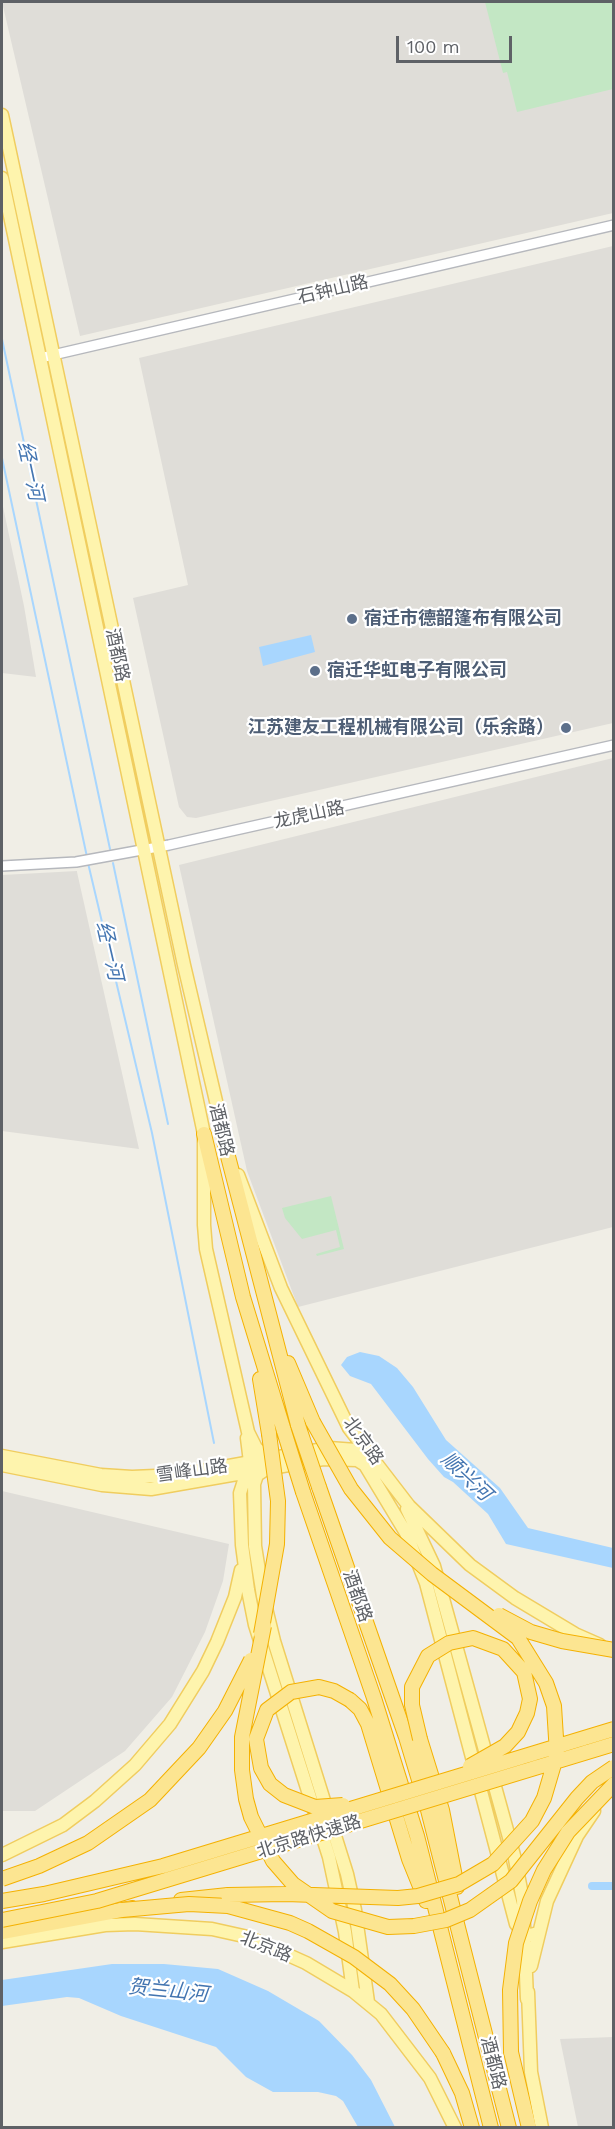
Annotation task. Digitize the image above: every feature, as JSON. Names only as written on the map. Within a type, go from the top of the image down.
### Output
[{"type":"highway","name":"酒都路","points":[[204,1134],[243,1297],[303,1492],[374,1698],[417,1836],[491,2127]]},
{"type":"highway","name":"酒都路","points":[[224,1141],[298,1425],[406,1737],[428,1810],[509,2127]]},
{"type":"highway","points":[[243,1297],[269,1434],[278,1502],[277,1544],[264,1626],[242,1737],[242,1770],[251,1817],[273,1861],[294,1884],[332,1911],[388,1927],[414,1926],[446,1920],[470,1910],[511,1881],[577,1798],[592,1782],[614,1767]]},
{"type":"highway","points":[[2,1932],[122,1910],[228,1895],[286,1894],[369,1898],[418,1896],[467,1880],[506,1853],[532,1821],[552,1778],[557,1754],[554,1706],[546,1683],[518,1638],[407,1555],[369,1514],[336,1467],[313,1422],[265,1305]]},
{"type":"highway","points":[[471,1601],[531,1632],[562,1641],[614,1650]]},
{"type":"highway","points":[[2,1879],[39,1866],[88,1843],[150,1800],[175,1776],[225,1711],[249,1665],[264,1626]]},
{"type":"highway","points":[[428,1785],[493,1755],[518,1732],[530,1699],[524,1672],[516,1660],[503,1648],[473,1638],[449,1643],[428,1656],[412,1687],[412,1705],[420,1739],[442,1810],[459,1900],[516,2127]]},
{"type":"highway","points":[[384,1799],[315,1807],[284,1795],[270,1784],[261,1768],[255,1739],[267,1710],[291,1692],[319,1687],[334,1691],[350,1700],[360,1709],[368,1724],[409,1859],[428,1907],[484,2127]]},
{"type":"highway","name":"北京路快速路","points":[[2,1901],[44,1894],[163,1866],[614,1729]]},
{"type":"highway","name":"北京路快速路","points":[[2,1920],[97,1901],[614,1744]]},
{"type":"highway","points":[[529,2127],[511,2052],[510,1990],[516,1943],[530,1901],[544,1870],[568,1832],[614,1786]]},
{"type":"highway","points":[[122,1910],[189,1904],[228,1906],[290,1923],[354,1957],[390,1984],[413,2009],[443,2053],[462,2093],[472,2127]]},
{"type":"main road","name":"酒都路","points":[[2,115],[224,1141]]},
{"type":"main road","name":"酒都路","points":[[2,178],[204,1134]]},
{"type":"main road","points":[[204,1134],[206,1249],[232,1353],[244,1420],[246,1445],[231,1471]]},
{"type":"main road","name":"北京路","points":[[224,1141],[261,1230],[280,1288],[349,1428],[379,1464],[409,1506],[470,1565],[515,1598],[575,1634],[614,1650]]},
{"type":"main road","points":[[244,1420],[251,1442],[268,1463]]},
{"type":"main road","points":[[2,1855],[63,1825],[95,1801],[135,1765],[170,1724],[203,1671],[217,1642],[241,1577],[240,1493],[247,1467],[244,1420]]},
{"type":"main road","points":[[345,1459],[356,1450],[349,1428]]},
{"type":"main road","name":"雪峰山路","points":[[2,1466],[132,1489],[179,1486],[329,1448],[356,1450],[379,1464]]},
{"type":"main road","name":"雪峰山路","points":[[2,1456],[101,1475],[132,1477],[231,1471]]},
{"type":"main road","points":[[368,2002],[355,1910],[347,1875],[274,1641],[263,1596],[255,1546],[254,1484],[257,1475],[268,1463],[323,1459],[357,1460],[370,1469],[406,1533],[426,1583],[510,1905],[516,1924],[524,1935]]},
{"type":"main road","points":[[395,1486],[423,1540],[437,1576],[514,1859],[523,1900],[531,2072],[542,2127]]},
{"type":"main road","points":[[242,1545],[255,1626],[328,1857],[345,1932],[353,1991]]},
{"type":"main road","points":[[527,1999],[538,1933],[548,1901],[573,1844],[614,1786]]},
{"type":"main road","name":"北京路","points":[[2,1942],[105,1925],[170,1925],[212,1929],[257,1942],[306,1963],[353,1991],[381,2014],[417,2060],[455,2127]]},
{"type":"main road","points":[[524,1935],[538,1933]]},
{"type":"street","name":"石钟山路","points":[[40,358],[614,225]]},
{"type":"street","name":"龙虎山路","points":[[2,866],[106,858],[614,745]]},
{"type":"shaded area","points":[[2,2],[613,2],[613,213],[80,336]]},
{"type":"shaded area","points":[[613,246],[613,723],[196,818],[187,817],[179,807],[133,598],[188,585],[139,358]]},
{"type":"shaded area","points":[[2,502],[24,606],[36,677],[2,673]]},
{"type":"shaded area","points":[[613,758],[613,1227],[298,1307],[247,1171],[179,865]]},
{"type":"shaded area","points":[[77,871],[139,1149],[2,1131],[2,875]]},
{"type":"shaded area","points":[[2,1491],[229,1544],[223,1581],[205,1632],[172,1697],[125,1751],[35,1811],[2,1811]]},
{"type":"shaded area","points":[[613,2037],[613,2127],[578,2127],[560,2039]]},
{"type":"green space","points":[[485,2],[613,2],[613,89],[517,112],[507,72],[503,73]]},
{"type":"green space","points":[[331,1196],[344,1249],[317,1256],[316,1254],[340,1247],[336,1230],[302,1239],[285,1218],[282,1208]]},
{"type":"water","points":[[311,635],[315,652],[263,666],[259,647]]},
{"type":"water","name":"顺兴河","points":[[360,1352],[379,1356],[397,1368],[413,1387],[446,1440],[500,1488],[528,1528],[613,1548],[613,1568],[506,1544],[488,1514],[453,1482],[444,1477],[371,1384],[350,1376],[341,1365],[347,1357]]},
{"type":"water","name":"贺兰山河","points":[[112,1964],[164,1964],[218,1969],[268,1991],[319,2021],[352,2055],[371,2080],[395,2127],[358,2127],[343,2101],[336,2096],[318,2092],[273,2092],[246,2077],[216,2047],[121,2016],[79,1998],[67,1997],[2,2006],[2,1980]]},
{"type":"waterway","name":"经一河","points":[[2,339],[110,849]]},
{"type":"waterway","name":"经一河","points":[[2,458],[87,857]]},
{"type":"waterway","name":"经一河","points":[[88,863],[152,1133],[214,1443]]},
{"type":"waterway","name":"经一河","points":[[113,863],[168,1124]]},
{"type":"waterway","points":[[592,1886],[614,1886]]},
{"type":"place","name":"宿迁市德韶篷布有限公司","points":[[352,619]]},
{"type":"place","name":"宿迁华虹电子有限公司","points":[[315,671]]},
{"type":"place","name":"江苏建友工程机械有限公司（乐余路）","points":[[566,728]]}]
